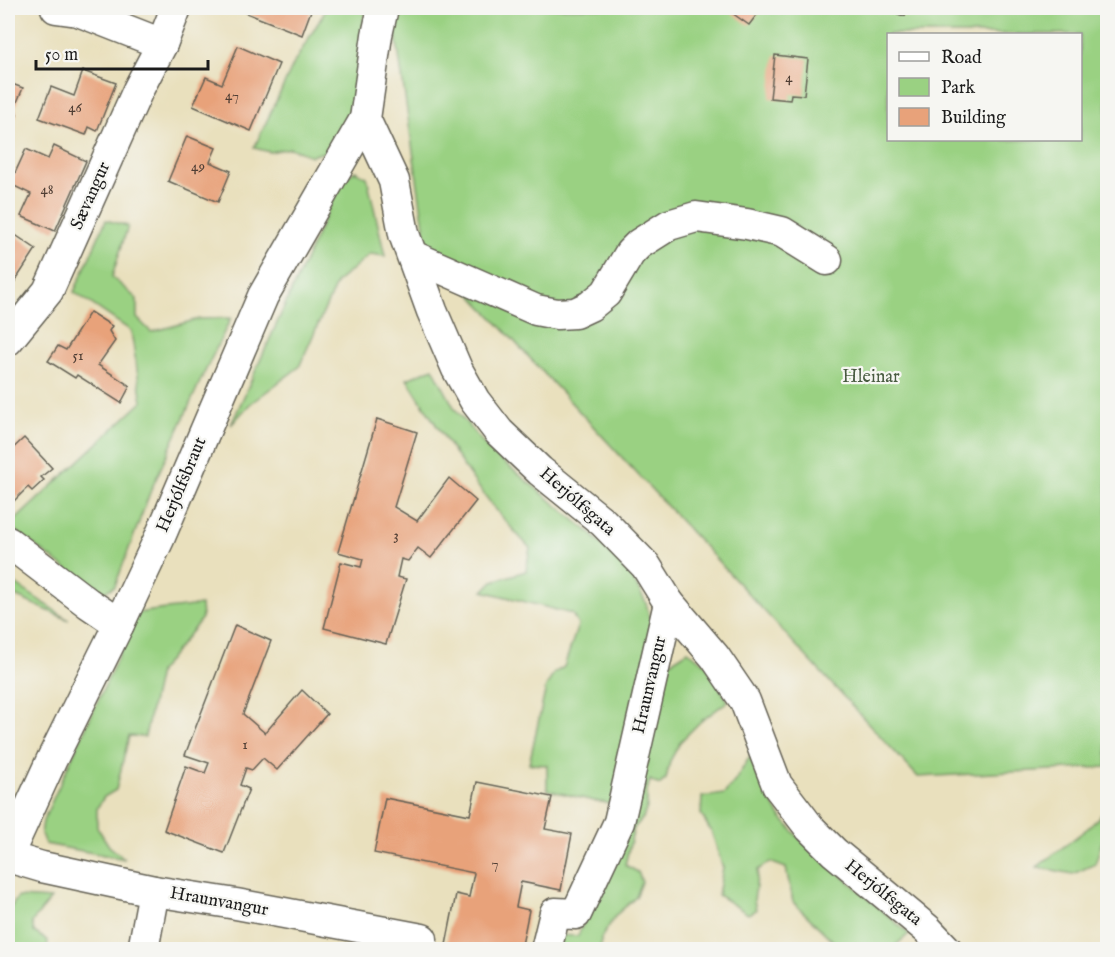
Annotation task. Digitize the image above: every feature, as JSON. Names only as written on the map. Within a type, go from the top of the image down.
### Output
[{"type":"street","points":[[56,8],[78,11],[162,44]]},
{"type":"street","name":"Sævangur","points":[[8,340],[48,291],[138,90],[162,44],[176,8]]},
{"type":"street","points":[[365,120],[383,8]]},
{"type":"street","name":"Herjólfsgata","points":[[365,120],[394,181],[405,234],[432,311],[457,369],[475,401],[499,432],[540,471],[603,522],[646,566],[669,603],[715,657],[745,701],[777,785],[810,828],[834,852],[937,939]]},
{"type":"street","name":"Herjólfsbraut","points":[[8,856],[52,759],[120,624],[164,528],[263,296],[365,120]]},
{"type":"street","points":[[413,256],[536,309],[557,314],[575,313],[590,306],[606,293],[630,253],[639,244],[669,225],[696,217],[747,224],[782,232],[827,260]]},
{"type":"street","points":[[8,542],[88,603],[120,624]]},
{"type":"street","name":"Hraunvangur","points":[[546,950],[555,913],[576,914],[618,822],[669,603]]},
{"type":"street","name":"Hraunvangur","points":[[8,856],[42,867],[154,891],[422,939],[420,950]]},
{"type":"street","points":[[143,950],[154,891]]},
{"type":"green space","points":[[327,8],[367,8],[356,89],[349,113],[328,151],[311,156],[290,148],[270,152],[254,148],[295,61]]},
{"type":"green space","name":"Hleinar","points":[[392,8],[1107,8],[1107,767],[918,777],[427,247]]},
{"type":"green space","points":[[355,171],[367,177],[385,256],[370,254],[337,282],[299,367],[250,404],[231,425],[341,181]]},
{"type":"green space","points":[[106,220],[128,226],[112,277],[137,299],[137,318],[151,332],[199,319],[231,318],[151,490],[115,586],[103,593],[93,589],[9,526],[142,402],[131,331],[74,292]]},
{"type":"green space","points":[[433,368],[455,409],[489,450],[588,531],[628,570],[646,603],[652,627],[614,804],[547,790],[547,765],[529,764],[546,687],[554,673],[564,667],[578,625],[572,614],[483,591],[493,581],[526,571],[530,548],[479,488],[407,379]]},
{"type":"green space","points":[[8,579],[69,620],[8,593]]},
{"type":"green space","points":[[201,605],[202,618],[159,672],[145,737],[129,736],[116,790],[104,797],[97,808],[97,827],[109,846],[125,859],[45,844],[41,834],[43,821],[138,613]]},
{"type":"green space","points":[[688,651],[706,664],[728,701],[700,722],[681,741],[670,761],[666,779],[659,785],[650,780],[647,807],[643,818],[634,828],[625,865],[638,872],[642,882],[636,897],[616,915],[601,938],[601,949],[556,950],[557,935],[578,936],[622,830],[669,663]]},
{"type":"green space","points":[[750,756],[756,773],[779,815],[800,839],[909,934],[892,949],[852,949],[836,944],[793,902],[786,868],[770,862],[758,870],[754,900],[756,910],[748,914],[718,895],[723,868],[712,833],[701,814],[702,797],[724,794]]},
{"type":"green space","points":[[1107,809],[1107,839],[1102,842],[1095,864],[1073,874],[1037,867],[1088,828]]},
{"type":"green space","points":[[18,897],[51,899],[32,922],[34,932],[48,941],[47,949],[8,949],[8,911]]},
{"type":"building","points":[[237,8],[312,8],[302,35]]},
{"type":"building","points":[[725,8],[762,8],[749,25]]},
{"type":"building","points":[[883,8],[907,8],[905,16],[882,10]]},
{"type":"building","points":[[238,46],[279,64],[251,131],[193,106],[206,77],[222,84]]},
{"type":"building","points":[[775,55],[808,59],[804,95],[791,94],[790,100],[770,98]]},
{"type":"building","points":[[83,71],[116,83],[97,131],[89,127],[86,135],[39,118],[51,87],[74,96]]},
{"type":"building","points":[[8,80],[9,83],[23,88],[15,107],[17,115],[13,120],[8,119]]},
{"type":"building","points":[[187,136],[216,148],[210,162],[231,171],[218,202],[168,181]]},
{"type":"building","points":[[54,146],[86,161],[55,231],[21,216],[31,194],[10,184],[26,149],[48,159]]},
{"type":"building","points":[[8,230],[36,249],[8,292]]},
{"type":"building","points":[[90,312],[112,326],[109,331],[115,341],[98,365],[130,386],[121,403],[77,375],[75,378],[48,361],[58,346],[66,350]]},
{"type":"building","points":[[377,419],[417,432],[394,507],[417,521],[449,478],[476,501],[431,558],[418,548],[408,561],[401,559],[397,577],[406,579],[386,644],[324,628],[341,562],[361,567],[363,559],[338,552]]},
{"type":"building","points":[[24,438],[52,468],[41,477],[44,480],[32,491],[28,487],[13,502],[8,496],[8,453]]},
{"type":"building","points":[[235,625],[271,641],[243,714],[265,733],[302,690],[327,714],[277,770],[263,758],[252,770],[246,768],[240,785],[249,789],[224,853],[164,830],[186,766],[205,773],[209,763],[185,755]]},
{"type":"building","points":[[477,782],[552,797],[545,829],[572,834],[561,890],[521,882],[516,907],[529,910],[521,950],[445,950],[456,894],[469,897],[474,873],[374,853],[385,798],[470,815]]}]
